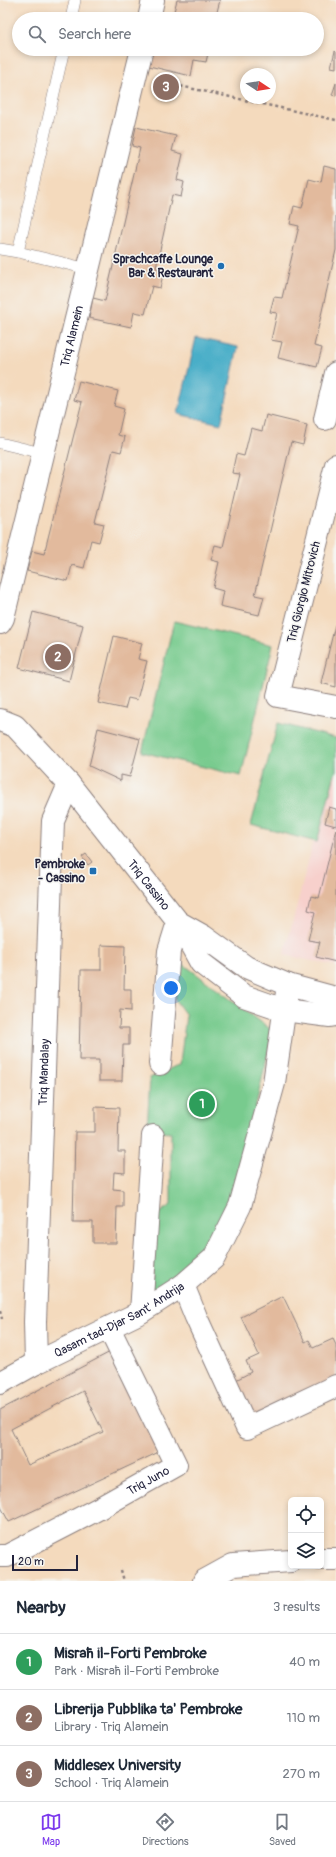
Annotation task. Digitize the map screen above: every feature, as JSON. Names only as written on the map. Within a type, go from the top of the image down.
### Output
[{"type":"street","points":[[150,12],[153,0]]},
{"type":"street","name":"Triq Alamein","points":[[0,623],[3,618],[42,453],[140,56]]},
{"type":"street","points":[[325,418],[336,373]]},
{"type":"street","name":"Triq Giorgio Mitrovich","points":[[336,465],[278,696],[336,707]]},
{"type":"street","name":"Triq Cassino","points":[[0,720],[15,726],[69,784],[178,922],[203,936],[246,967],[288,986],[336,998]]},
{"type":"street","name":"Triq Mandalay","points":[[36,1363],[35,1322],[53,821],[69,784]]},
{"type":"street","points":[[178,922],[201,962],[244,996],[284,1010],[330,1016],[336,1015]]},
{"type":"street","points":[[160,1064],[169,951],[178,922]]},
{"type":"street","points":[[183,1285],[214,1258],[240,1206],[274,1083],[288,986]]},
{"type":"street","points":[[142,1312],[153,1136]]},
{"type":"street","name":"Qasam tad-Djar Sant' Andrija","points":[[0,1383],[36,1363],[142,1312],[183,1285],[196,1317],[247,1428],[336,1386]]},
{"type":"street","name":"Triq Juno","points":[[2,1551],[96,1510],[176,1465],[109,1328]]},
{"type":"street","points":[[324,1560],[336,1558]]},
{"type":"street","points":[[204,1581],[233,1565],[288,1562]]},
{"type":"lane","points":[[72,12],[75,0]]},
{"type":"lane","points":[[18,252],[62,56]]},
{"type":"lane","points":[[0,248],[88,269]]},
{"type":"lane","points":[[0,443],[42,453]]},
{"type":"path","points":[[135,77],[336,120]]},
{"type":"path","points":[[0,1311],[2,1320]]},
{"type":"path","points":[[121,1570],[124,1581]]},
{"type":"shaded area","points":[[336,754],[336,966],[284,955]]},
{"type":"green space","points":[[174,621],[273,645],[241,776],[142,752]]},
{"type":"green space","points":[[278,723],[336,738],[336,770],[317,842],[251,825]]},
{"type":"green space","points":[[179,961],[273,1031],[231,1213],[199,1256],[159,1291],[151,1289],[157,1214],[171,1205],[171,1133],[147,1131],[150,1078],[180,1064],[186,1015],[175,1000]]},
{"type":"water","points":[[196,338],[238,347],[221,424],[178,414]]},
{"type":"building","points":[[177,0],[220,0],[217,12],[174,12]]},
{"type":"building","points":[[335,51],[336,52],[336,68],[331,67]]},
{"type":"building","points":[[151,56],[207,56],[206,62],[194,60],[191,76],[149,66]]},
{"type":"building","points":[[336,83],[336,96],[332,95]]},
{"type":"building","points":[[136,127],[176,136],[172,151],[183,154],[177,180],[184,182],[181,197],[172,195],[156,268],[164,270],[160,288],[152,286],[145,314],[134,312],[131,327],[89,318],[93,298],[105,301],[140,148],[132,146]]},
{"type":"building","points":[[324,166],[336,169],[336,250],[314,346],[322,348],[317,367],[278,358],[282,342],[271,340],[277,313],[270,312],[274,297],[282,298],[299,226],[290,224],[294,206],[302,208],[309,179],[321,182]]},
{"type":"building","points":[[79,381],[118,391],[114,406],[124,409],[118,435],[125,437],[121,452],[113,450],[95,522],[104,524],[99,542],[91,540],[84,568],[72,565],[68,581],[27,571],[32,551],[44,554],[82,402],[74,400]]},
{"type":"building","points":[[266,415],[307,425],[303,445],[291,442],[255,595],[264,597],[259,615],[220,606],[223,591],[213,588],[219,562],[211,560],[215,545],[223,547],[240,474],[232,473],[236,454],[244,456],[251,428],[262,431]]},
{"type":"building","points":[[33,612],[83,625],[69,681],[19,668]]},
{"type":"building","points":[[336,625],[336,687],[321,683]]},
{"type":"building","points":[[114,636],[142,643],[138,659],[147,661],[137,700],[128,698],[125,709],[98,703]]},
{"type":"building","points":[[98,728],[140,739],[130,777],[121,775],[121,781],[89,766]]},
{"type":"building","points":[[329,807],[336,809],[336,826],[325,823]]},
{"type":"building","points":[[336,829],[336,962],[316,957],[320,942],[308,940],[315,912],[308,910],[311,896],[319,898]]},
{"type":"building","points":[[86,854],[92,862],[88,865],[82,857]]},
{"type":"building","points":[[101,945],[125,946],[124,989],[131,989],[131,1011],[120,1010],[119,1028],[129,1028],[129,1045],[123,1045],[122,1081],[99,1081],[99,1060],[79,1060],[81,970],[101,970]]},
{"type":"building","points":[[95,1107],[119,1108],[118,1151],[125,1151],[125,1173],[114,1172],[113,1189],[123,1190],[123,1207],[117,1207],[116,1243],[93,1243],[93,1222],[73,1222],[75,1132],[95,1132]]},
{"type":"building","points":[[283,1296],[305,1342],[309,1340],[313,1348],[333,1339],[336,1345],[336,1379],[254,1418],[236,1380],[251,1372],[246,1361],[259,1355],[241,1317]]},
{"type":"building","points":[[114,1350],[161,1451],[9,1522],[0,1505],[0,1410]],"holes":[[[83,1391],[103,1432],[28,1465],[11,1429]]]},
{"type":"place","name":"Middlesex University","points":[[166,87]]},
{"type":"place","name":"Sprachcaffe Lounge Bar & Restaurant","points":[[221,266]]},
{"type":"place","name":"Librerija Pubblika ta' Pembroke","points":[[58,657]]},
{"type":"place","name":"Pembroke - Cassino","points":[[93,871]]},
{"type":"place","name":"Misraħ il-Forti Pembroke","points":[[202,1104]]}]
